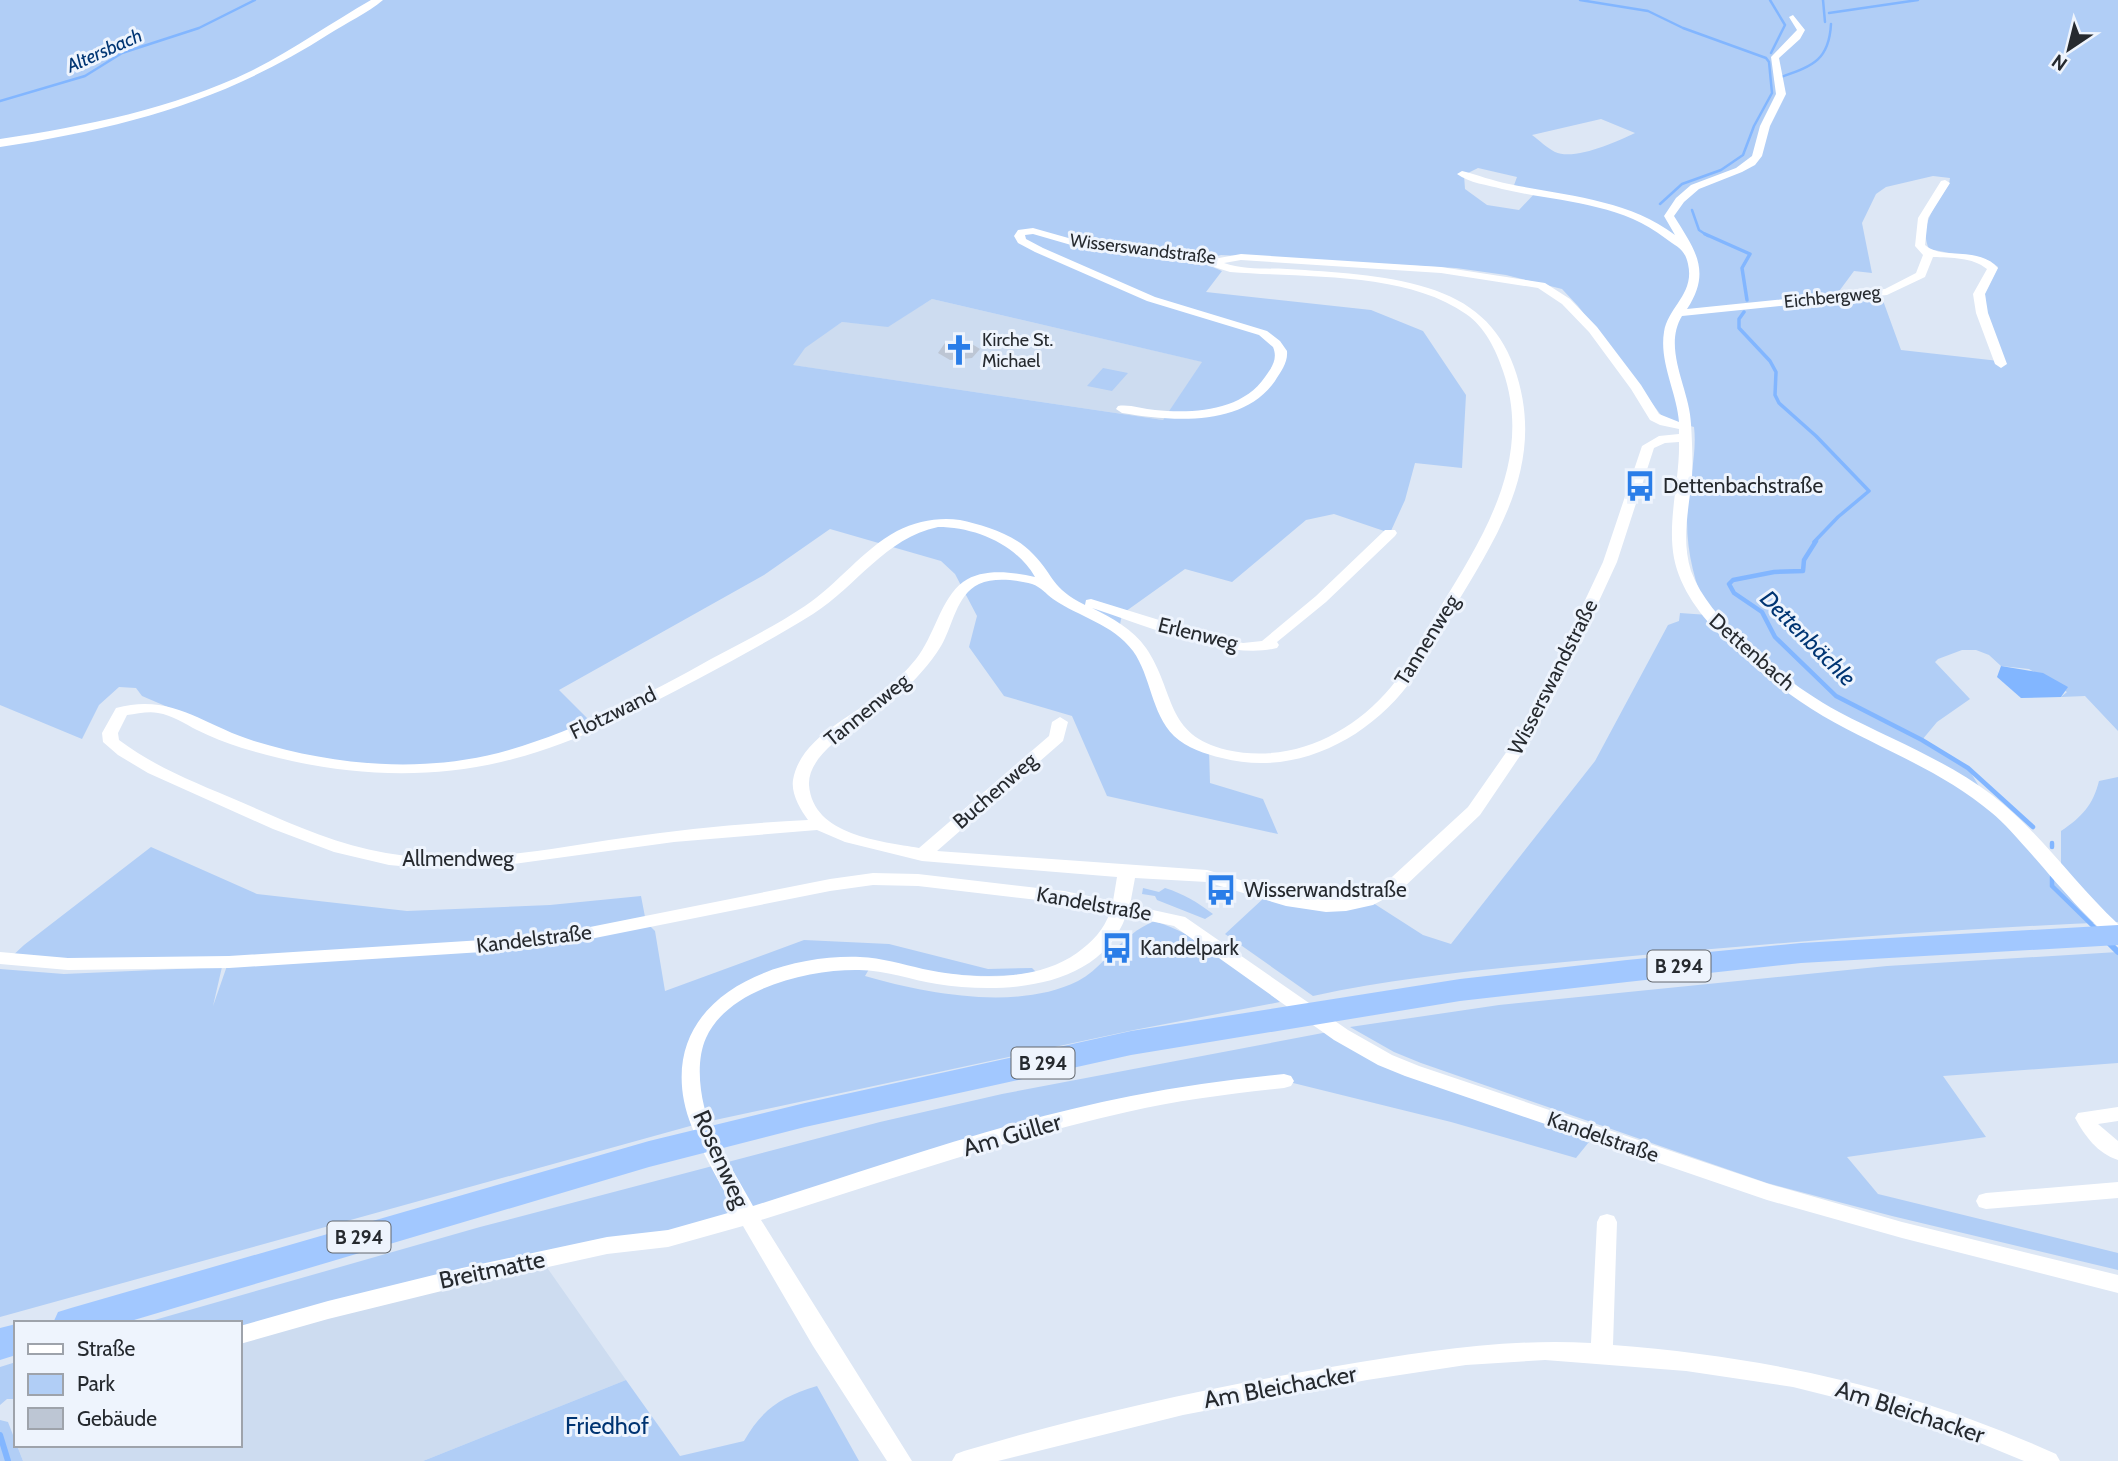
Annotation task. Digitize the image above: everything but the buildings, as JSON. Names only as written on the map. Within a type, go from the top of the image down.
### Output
[{"type":"highway","name":"B 294","points":[[78,1321],[649,1154],[805,1115],[1131,1043],[1473,989],[1801,953],[2118,935]]},
{"type":"street","points":[[0,143],[91,126],[166,106],[221,87],[280,60],[378,0]]},
{"type":"street","points":[[1692,253],[1669,216],[1679,200],[1695,187],[1745,167],[1757,156],[1765,126],[1779,105],[1781,94],[1775,57],[1801,30],[1793,17]]},
{"type":"street","points":[[1462,174],[1513,188],[1587,202],[1643,219],[1692,253]]},
{"type":"street","points":[[1945,183],[1923,218],[1920,246],[1928,254],[1967,257],[1988,263],[1993,268],[1979,295],[1982,313],[2001,365]]},
{"type":"street","name":"Wisserswandstraße","points":[[1122,409],[1153,415],[1186,417],[1248,401],[1271,382],[1282,360],[1281,350],[1276,341],[1263,333],[1151,299],[1039,250],[1022,241],[1019,236],[1023,232],[1032,231],[1078,244],[1219,261],[1241,257],[1441,270],[1541,285],[1555,290],[1571,304],[1638,389],[1651,414],[1685,433]]},
{"type":"street","name":"Dettenbach","points":[[1692,253],[1696,264],[1695,280],[1688,299],[1669,331],[1670,354],[1684,408],[1687,457],[1678,543],[1691,589],[1708,615],[1773,675],[1808,701],[1913,753],[1986,798],[2040,851],[2118,935]]},
{"type":"street","name":"Eichbergweg","points":[[1678,313],[1887,292],[1921,275],[1928,254]]},
{"type":"street","name":"Tannenweg","points":[[821,824],[808,808],[801,783],[810,758],[833,736],[910,678],[936,644],[953,601],[960,590],[971,581],[1006,576],[1047,585],[1054,594],[1108,622],[1139,649],[1172,724],[1182,734],[1209,748],[1241,758],[1271,759],[1324,746],[1342,736],[1391,695],[1408,674],[1487,541],[1503,505],[1519,453],[1519,413],[1512,385],[1492,334],[1477,317],[1450,300],[1407,286],[1230,269],[1218,265],[1219,261]]},
{"type":"street","name":"Wisserswandstraße","points":[[1127,872],[1207,876],[1235,883],[1266,896],[1319,906],[1346,906],[1370,901],[1390,890],[1478,806],[1504,771],[1543,704],[1607,572],[1633,500],[1648,446],[1685,433]]},
{"type":"street","name":"Flotzwand","points":[[121,711],[161,709],[249,745],[348,766],[391,771],[454,768],[550,743],[636,704],[811,608],[841,587],[888,542],[909,530],[939,523],[969,526],[1024,552],[1047,585]]},
{"type":"street","name":"Erlenweg","points":[[1047,585],[1122,614],[1194,636],[1243,647],[1272,645],[1269,641],[1321,599],[1390,533]]},
{"type":"street","name":"Allmendweg","points":[[121,711],[110,733],[110,742],[139,762],[286,827],[357,854],[448,863],[523,859],[698,833],[821,824]]},
{"type":"street","name":"Buchenweg","points":[[922,855],[1057,738],[1060,722]]},
{"type":"street","points":[[821,824],[838,834],[877,846],[922,855],[1127,872]]},
{"type":"street","name":"Rosenweg","points":[[900,1461],[844,1378],[746,1216],[697,1114],[691,1086],[691,1056],[696,1036],[728,1000],[755,984],[780,975],[821,967],[872,964],[979,983],[1039,978],[1069,967],[1110,932],[1120,908],[1127,872]]},
{"type":"street","name":"Kandelstraße","points":[[0,958],[68,964],[229,962],[512,944],[575,936],[830,885],[873,879],[918,880],[1010,891],[1120,908],[1179,921],[1350,1041],[1412,1071],[1767,1192],[1902,1230],[2118,1284]]},
{"type":"street","name":"Am Güller","points":[[746,1216],[1049,1123],[1183,1091],[1284,1081]]},
{"type":"street","points":[[2118,1114],[2085,1118],[2094,1134],[2118,1152]]},
{"type":"street","points":[[1986,1201],[2118,1190]]},
{"type":"street","name":"Breitmatte","points":[[242,1334],[436,1282],[605,1245],[674,1238],[746,1216]]},
{"type":"street","points":[[1602,1353],[1606,1222]]},
{"type":"street","name":"Am Bleichacker","points":[[964,1461],[1105,1420],[1351,1373],[1518,1351],[1602,1353],[1745,1368],[1867,1394],[2022,1448],[2048,1461]]},
{"type":"shaded area","points":[[932,299],[1203,362],[1163,420],[792,365],[803,348],[842,322],[888,326]]},
{"type":"shaded area","points":[[541,1259],[626,1380],[423,1461],[23,1461],[18,1447],[242,1447],[242,1334],[436,1282]]},
{"type":"green space","points":[[0,0],[2118,0],[2118,731],[2085,696],[2061,697],[2067,692],[2029,669],[2001,666],[1989,655],[1976,650],[1962,650],[1935,662],[1970,699],[1937,722],[1922,740],[1968,768],[1986,798],[2061,873],[2061,831],[2086,810],[2099,781],[2118,777],[2118,922],[1880,936],[1561,962],[1394,981],[1313,996],[1225,934],[1266,896],[1293,903],[1370,901],[1423,935],[1451,944],[1595,761],[1668,625],[1679,621],[1680,613],[1708,615],[1694,574],[1687,532],[1695,445],[1694,427],[1664,419],[1562,289],[1506,275],[1456,268],[1221,255],[1202,260],[1203,263],[1222,271],[1206,292],[1371,310],[1423,331],[1466,395],[1462,468],[1415,463],[1405,500],[1390,533],[1334,514],[1306,520],[1232,582],[1185,569],[1122,614],[1119,630],[1139,649],[1172,724],[1209,749],[1210,783],[1263,799],[1278,834],[1107,796],[1072,716],[1004,696],[969,647],[977,616],[955,574],[941,561],[830,529],[764,575],[559,690],[594,725],[550,743],[419,771],[273,752],[142,696],[136,688],[119,687],[99,705],[82,739],[0,705]],"holes":[[[1601,119],[1635,133],[1595,149],[1573,154],[1555,152],[1532,135]],[[1478,168],[1517,177],[1513,188],[1535,193],[1519,210],[1487,205],[1465,189],[1464,175]],[[1933,176],[1950,178],[1930,215],[1926,240],[1929,249],[1990,261],[1998,267],[1985,293],[1986,309],[1999,361],[1901,350],[1881,295],[1837,294],[1854,271],[1872,273],[1862,223],[1876,194],[1886,187]],[[932,299],[1202,362],[1163,420],[793,365],[805,348],[842,322],[888,327]]]},
{"type":"green space","points":[[1103,368],[1128,373],[1112,391],[1087,386]]},
{"type":"green space","points":[[151,847],[257,894],[407,911],[550,905],[641,896],[646,922],[655,931],[665,991],[804,940],[889,944],[988,969],[1032,968],[1036,972],[974,976],[872,964],[865,976],[944,993],[1001,997],[1028,995],[1054,990],[1078,981],[1134,933],[1154,921],[1189,935],[1205,945],[1280,1002],[1134,1030],[701,1123],[0,1317],[0,969],[64,974],[222,967],[213,1006],[228,963],[8,960]]},
{"type":"green space","points":[[1143,888],[1159,892],[1165,888],[1172,890],[1213,914],[1205,919],[1157,900],[1155,896],[1142,894]]},
{"type":"green space","points":[[2118,952],[2118,1063],[1943,1076],[1986,1137],[1847,1157],[1878,1194],[2118,1253],[2118,1270],[1767,1183],[1421,1063],[1394,1052],[1350,1027],[1499,1005],[1887,966]]},
{"type":"green space","points":[[1328,1032],[1593,1137],[1576,1158],[1451,1122],[1285,1081],[1183,1091],[674,1238],[436,1282],[242,1334],[242,1321],[151,1321],[480,1227],[880,1122],[1002,1094]]},
{"type":"green space","points":[[14,1363],[14,1399],[7,1399],[0,1405],[0,1367]]},
{"type":"green space","name":"Friedhof","points":[[626,1380],[680,1456],[744,1441],[766,1412],[783,1400],[817,1386],[859,1461],[423,1461]]},
{"type":"green space","points":[[0,1420],[8,1422],[14,1438],[14,1447],[18,1447],[23,1461],[0,1461]]},
{"type":"water","points":[[2001,666],[2043,673],[2068,687],[2061,697],[2021,698],[1997,677]]},
{"type":"waterway","name":"Altersbach","points":[[0,101],[85,76],[122,53],[199,28],[255,0]]},
{"type":"waterway","name":"Dettenbächle","points":[[1580,0],[1648,11],[1683,28],[1766,58],[1769,62],[1772,93],[1754,126],[1743,155],[1721,170],[1682,184],[1660,204]]},
{"type":"waterway","name":"Dettenbächle","points":[[1770,0],[1785,25],[1771,53]]},
{"type":"waterway","points":[[1823,0],[1825,22]]},
{"type":"waterway","points":[[1829,13],[1918,0]]},
{"type":"waterway","points":[[1781,77],[1817,60],[1827,46],[1831,24]]},
{"type":"waterway","name":"Dettenbächle","points":[[1692,210],[1699,230],[1705,234]]},
{"type":"waterway","name":"Dettenbächle","points":[[1705,234],[1750,254],[1742,268],[1747,300]]},
{"type":"waterway","name":"Dettenbächle","points":[[1744,312],[1739,319],[1739,328],[1770,361],[1776,372],[1775,395],[1779,403],[1816,436],[1869,491],[1814,542]]},
{"type":"waterway","name":"Dettenbächle","points":[[1816,541],[1804,560],[1803,571],[1774,572],[1733,580],[1729,584],[1734,593],[1762,612],[1775,637],[1836,696],[1922,740],[1968,768],[2033,827]]},
{"type":"waterway","points":[[2052,877],[2052,886],[2095,928]]},
{"type":"waterway","points":[[2108,942],[2118,952]]},
{"type":"waterway","points":[[0,1435],[8,1461]]},
{"type":"place","name":"Kirche St. Michael","points":[[959,350]]},
{"type":"place","name":"Dettenbachstraße","points":[[1640,486]]},
{"type":"place","name":"Wisserwandstraße","points":[[1221,890]]},
{"type":"place","name":"Kandelpark","points":[[1117,948]]}]
